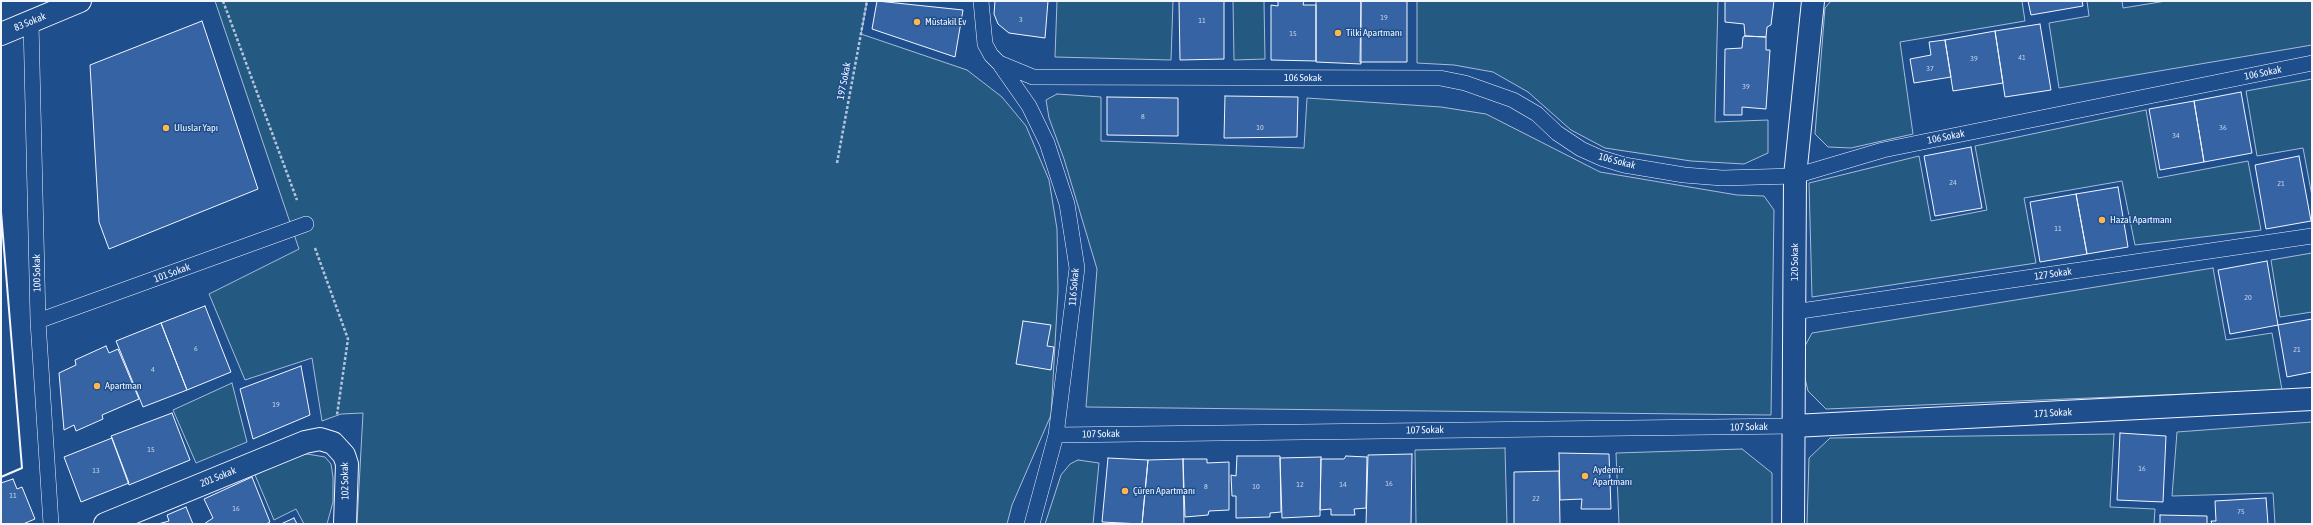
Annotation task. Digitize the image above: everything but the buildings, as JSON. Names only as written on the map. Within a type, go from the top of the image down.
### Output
[{"type":"street","name":"83 Sokak","points":[[1,34],[80,1]]},
{"type":"street","name":"120 Sokak","points":[[1794,524],[1795,176],[1813,1]]},
{"type":"street","name":"171 Sokak","points":[[1794,426],[2312,399]]},
{"type":"street","name":"201 Sokak","points":[[105,524],[305,442],[320,439],[333,443]]},
{"type":"street","name":"102 Sokak","points":[[333,443],[341,450],[347,464],[345,524]]},
{"type":"lane","name":"106 Sokak","points":[[981,1],[985,44],[990,55],[999,63],[1032,77],[1440,78],[1465,83],[1512,100],[1537,114],[1557,133],[1581,149],[1601,158],[1624,165],[1684,175],[1722,178],[1795,176],[1883,150],[2312,63]]},
{"type":"lane","name":"100 Sokak","points":[[31,22],[38,321],[51,524]]},
{"type":"lane","name":"116 Sokak","points":[[999,63],[1029,106],[1047,143],[1067,204],[1077,268],[1056,435],[1032,524]]},
{"type":"lane","name":"101 Sokak","points":[[38,321],[306,224]]},
{"type":"lane","name":"127 Sokak","points":[[1794,312],[2312,236]]},
{"type":"lane","name":"107 Sokak","points":[[1056,435],[1794,426]]},
{"type":"path","name":"197 Sokak","points":[[837,163],[867,1]]},
{"type":"shaded area","points":[[215,1],[867,1],[861,34],[967,70],[1002,97],[1026,126],[1049,180],[1057,229],[1058,291],[1051,415],[1012,505],[1007,524],[357,524],[363,413],[341,414],[322,421],[312,358],[245,380],[209,294],[299,249]]},
{"type":"shaded area","points":[[1057,1],[1173,1],[1171,60],[1055,57]]},
{"type":"shaded area","points":[[1233,1],[1264,1],[1265,59],[1234,60]]},
{"type":"shaded area","points":[[1417,1],[1718,1],[1715,122],[1768,120],[1768,153],[1744,164],[1691,161],[1605,148],[1571,130],[1528,92],[1493,72],[1454,65],[1417,63]]},
{"type":"shaded area","points":[[1831,1],[2022,1],[2025,21],[1900,42],[1913,134],[1851,148],[1828,147],[1815,134],[1825,8]]},
{"type":"shaded area","points":[[2087,1],[2122,1],[2123,8],[2166,1],[2312,1],[2312,45],[2059,88],[2049,23],[2089,16]]},
{"type":"shaded area","points":[[2312,79],[2312,196],[2303,148],[2257,156],[2246,91]]},
{"type":"shaded area","points":[[1057,94],[1101,97],[1101,141],[1304,148],[1307,98],[1441,107],[1486,114],[1600,172],[1737,195],[1764,196],[1774,210],[1771,415],[1086,407],[1097,269],[1064,159],[1049,118],[1046,100]]},
{"type":"shaded area","points":[[2146,110],[2158,178],[2248,161],[2261,230],[2135,245],[2122,181],[2024,198],[2036,263],[1812,297],[1809,183],[1919,156],[1931,221],[1987,210],[1975,146]]},
{"type":"shaded area","points":[[2312,253],[2312,312],[2280,317],[2271,260]]},
{"type":"shaded area","points":[[2213,268],[2226,340],[2272,333],[2282,390],[1826,409],[1808,391],[1804,374],[1805,346],[1812,333]]},
{"type":"shaded area","points":[[232,383],[247,442],[196,463],[173,410]]},
{"type":"shaded area","points":[[2312,422],[2312,524],[2275,524],[2273,493],[2172,496],[2177,432]]},
{"type":"shaded area","points":[[2114,434],[2110,507],[2155,509],[2154,524],[1807,524],[1809,458],[1830,438]]},
{"type":"shaded area","points":[[1505,448],[1507,524],[1416,524],[1415,450]]},
{"type":"shaded area","points":[[1742,449],[1772,473],[1772,524],[1619,524],[1616,453]]},
{"type":"shaded area","points":[[307,454],[325,457],[331,464],[333,477],[333,502],[327,524],[304,524],[296,509],[274,520],[255,475],[293,457]]},
{"type":"shaded area","points":[[1078,460],[1099,463],[1093,524],[1045,524],[1061,475],[1070,464]]},
{"type":"wall","points":[[1,212],[22,468],[1,477]]},
{"type":"place","name":"Müstakil Ev","points":[[917,22]]},
{"type":"place","name":"Tilki Apartmanı","points":[[1338,33]]},
{"type":"place","name":"Uluslar Yapı","points":[[166,128]]},
{"type":"place","name":"Hazal Apartmanı","points":[[2102,220]]},
{"type":"place","name":"Apartman","points":[[97,386]]},
{"type":"place","name":"Aydemir Apartmanı","points":[[1585,476]]},
{"type":"place","name":"Çüren Apartmanı","points":[[1125,491]]}]
